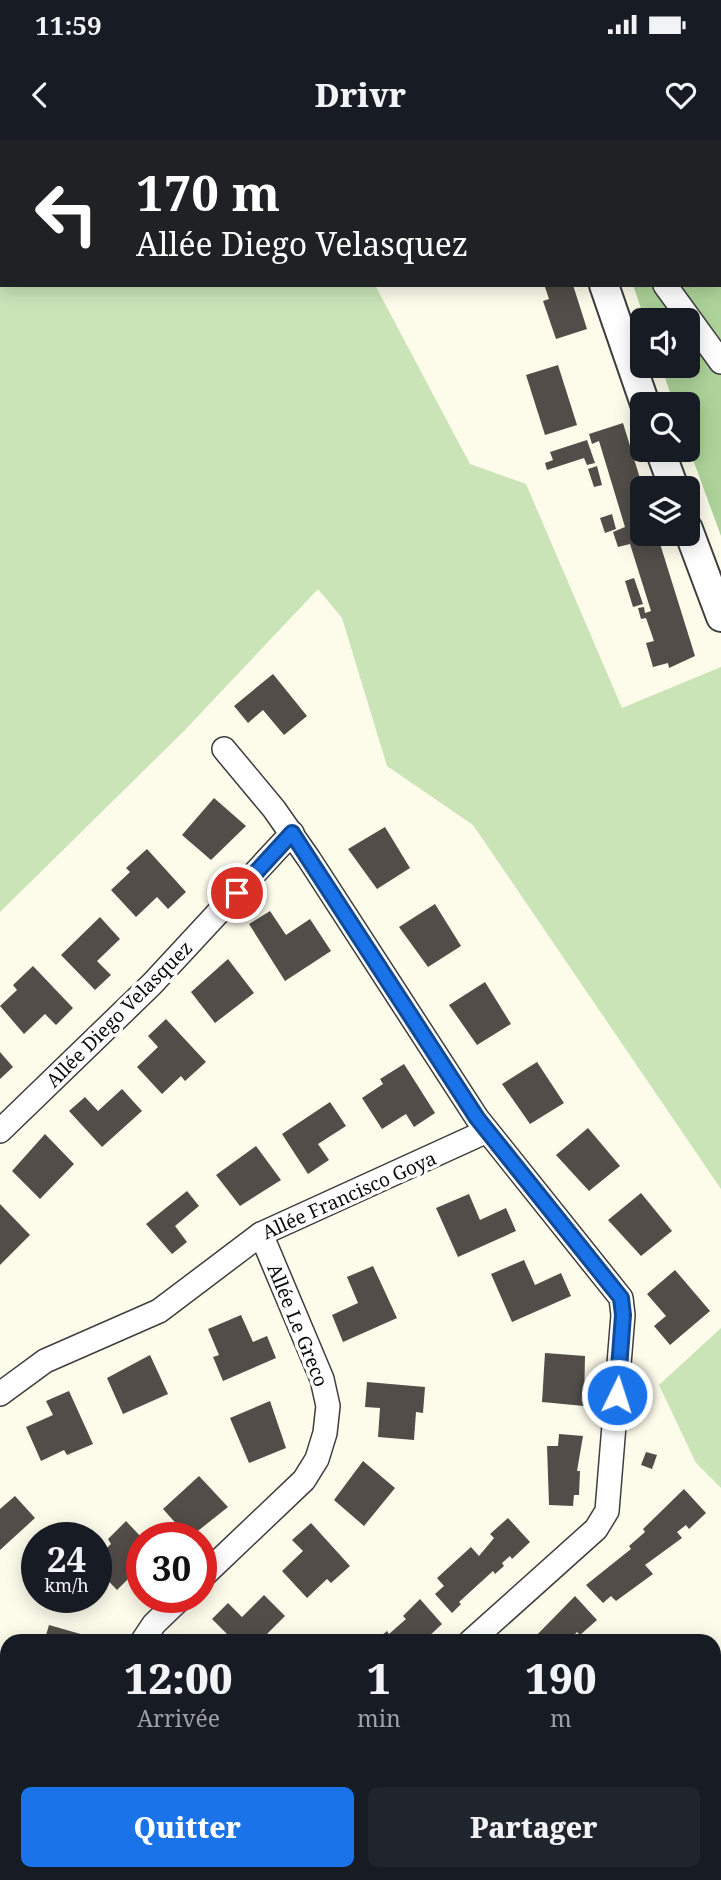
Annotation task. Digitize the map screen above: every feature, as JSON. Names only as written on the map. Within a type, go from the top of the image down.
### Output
[{"type":"street","points":[[605,287],[641,392]]},
{"type":"street","points":[[666,287],[721,362]]},
{"type":"street","points":[[694,546],[721,617]]},
{"type":"street","points":[[223,749],[292,833],[487,1131],[621,1298],[623,1315],[607,1511],[588,1536],[479,1634]]},
{"type":"street","name":"Allée Diego Velasquez","points":[[0,1131],[152,984],[292,833]]},
{"type":"street","name":"Allée Francisco Goya","points":[[0,1394],[46,1361],[159,1311],[261,1234],[487,1131]]},
{"type":"street","name":"Allée Le Greco","points":[[217,1563],[304,1480],[317,1460],[325,1433],[328,1406],[322,1379],[261,1234]]},
{"type":"street","points":[[147,1634],[165,1613]]},
{"type":"green space","points":[[0,287],[376,287],[470,464],[526,484],[622,708],[721,667],[721,1189],[473,825],[387,766],[342,618],[318,589],[184,731],[0,912]]},
{"type":"green space","points":[[634,287],[721,287],[721,536],[694,462],[700,462],[700,392],[670,392],[665,378],[700,378],[700,308],[641,308]]},
{"type":"green space","points":[[721,1328],[721,1488],[696,1463],[659,1385]]},
{"type":"building","points":[[545,287],[574,287],[587,329],[556,339],[543,301],[549,299]]},
{"type":"building","points":[[558,365],[577,425],[545,435],[526,375]]},
{"type":"building","points":[[623,423],[630,446],[630,462],[635,462],[639,476],[630,476],[630,544],[618,547],[613,532],[625,527],[599,441],[592,444],[589,434]]},
{"type":"building","points":[[587,440],[595,463],[587,465],[584,458],[547,470],[545,463],[553,460],[550,452]]},
{"type":"building","points":[[597,466],[602,485],[594,487],[588,469]]},
{"type":"building","points":[[612,514],[616,529],[605,533],[600,518]]},
{"type":"building","points":[[631,546],[661,546],[695,656],[669,668],[668,663],[653,667],[646,643],[654,641],[646,618],[641,619],[638,608],[644,607],[645,613],[651,611]]},
{"type":"building","points":[[634,578],[643,604],[633,607],[625,581]]},
{"type":"building","points":[[273,674],[307,716],[284,735],[263,710],[248,723],[234,706]]},
{"type":"building","points":[[214,798],[246,826],[211,860],[182,835]]},
{"type":"building","points":[[385,827],[410,868],[377,889],[348,849]]},
{"type":"building","points":[[147,849],[186,892],[168,909],[157,897],[136,917],[111,890],[130,872],[126,868]]},
{"type":"building","points":[[435,904],[461,946],[428,967],[399,927]]},
{"type":"building","points":[[270,911],[286,935],[310,919],[331,951],[285,981],[249,924]]},
{"type":"building","points":[[100,917],[120,939],[97,961],[111,975],[95,990],[61,955]]},
{"type":"building","points":[[228,959],[254,993],[215,1023],[191,992]]},
{"type":"building","points":[[33,966],[73,1008],[56,1025],[45,1014],[24,1034],[0,1006],[17,990],[13,985]]},
{"type":"building","points":[[485,982],[511,1024],[477,1045],[449,1005]]},
{"type":"building","points":[[166,1019],[206,1062],[185,1081],[181,1076],[162,1094],[137,1067],[158,1047],[148,1036]]},
{"type":"building","points":[[0,1052],[13,1067],[0,1079]]},
{"type":"building","points":[[537,1062],[564,1103],[530,1124],[502,1084]]},
{"type":"building","points":[[404,1064],[435,1113],[414,1127],[406,1114],[382,1129],[362,1098],[383,1084],[380,1079]]},
{"type":"building","points":[[122,1089],[142,1111],[102,1147],[69,1111],[85,1097],[98,1111]]},
{"type":"building","points":[[330,1102],[346,1126],[318,1144],[329,1160],[308,1174],[282,1134]]},
{"type":"building","points":[[588,1128],[620,1166],[589,1191],[556,1155]]},
{"type":"building","points":[[45,1134],[74,1164],[40,1199],[12,1171]]},
{"type":"building","points":[[256,1146],[281,1180],[240,1206],[216,1175]]},
{"type":"building","points":[[187,1191],[199,1206],[175,1226],[187,1242],[172,1254],[146,1224]]},
{"type":"building","points":[[641,1193],[672,1231],[641,1256],[608,1220]]},
{"type":"building","points":[[469,1194],[480,1220],[506,1208],[516,1231],[458,1257],[436,1208]]},
{"type":"building","points":[[0,1204],[30,1235],[0,1265]]},
{"type":"building","points":[[524,1260],[535,1285],[561,1273],[571,1296],[512,1322],[491,1274]]},
{"type":"building","points":[[373,1266],[397,1318],[343,1342],[332,1315],[358,1303],[347,1277]]},
{"type":"building","points":[[675,1270],[710,1311],[670,1345],[654,1326],[666,1316],[647,1294]]},
{"type":"building","points":[[241,1315],[253,1342],[267,1336],[276,1358],[223,1381],[213,1357],[219,1355],[208,1329]]},
{"type":"building","points":[[545,1353],[585,1356],[584,1406],[542,1402]]},
{"type":"building","points":[[150,1355],[168,1394],[123,1414],[107,1378]]},
{"type":"building","points":[[367,1382],[425,1387],[423,1413],[416,1412],[414,1440],[378,1437],[380,1408],[365,1407]]},
{"type":"building","points":[[69,1391],[93,1444],[67,1455],[64,1450],[41,1461],[26,1427],[53,1415],[46,1401]]},
{"type":"building","points":[[270,1401],[286,1448],[249,1463],[230,1418]]},
{"type":"building","points":[[559,1434],[583,1436],[577,1471],[580,1471],[579,1495],[574,1495],[573,1506],[549,1505],[547,1446],[558,1446]]},
{"type":"building","points":[[646,1452],[657,1455],[652,1469],[641,1465]]},
{"type":"building","points":[[363,1461],[395,1488],[364,1526],[334,1500]]},
{"type":"building","points":[[199,1476],[228,1507],[209,1522],[175,1522],[163,1509]]},
{"type":"building","points":[[684,1489],[706,1513],[689,1529],[686,1525],[677,1532],[682,1538],[645,1565],[653,1574],[616,1601],[611,1596],[603,1603],[586,1585],[631,1549],[629,1546],[645,1532],[643,1529]]},
{"type":"building","points":[[15,1496],[35,1518],[31,1522],[21,1522],[21,1531],[0,1550],[0,1509]]},
{"type":"building","points":[[508,1518],[530,1542],[512,1559],[510,1556],[502,1563],[504,1566],[495,1574],[493,1571],[459,1602],[461,1604],[452,1613],[435,1594],[444,1586],[437,1578],[471,1547],[479,1556],[494,1538],[490,1534]]},
{"type":"building","points":[[127,1522],[126,1581],[117,1590],[112,1585],[112,1535]]},
{"type":"building","points":[[311,1523],[350,1566],[331,1583],[327,1579],[307,1598],[282,1571],[303,1551],[292,1540]]},
{"type":"building","points":[[264,1595],[285,1616],[267,1634],[227,1634],[212,1619],[228,1603],[242,1617]]},
{"type":"building","points":[[575,1596],[597,1620],[581,1634],[538,1634]]},
{"type":"building","points":[[420,1599],[442,1624],[431,1634],[389,1634],[406,1619],[403,1616]]},
{"type":"building","points":[[49,1625],[80,1634],[46,1634]]},
{"type":"route","points":[[237,893],[292,833],[477,1118],[621,1298],[623,1315],[617,1395]]}]
